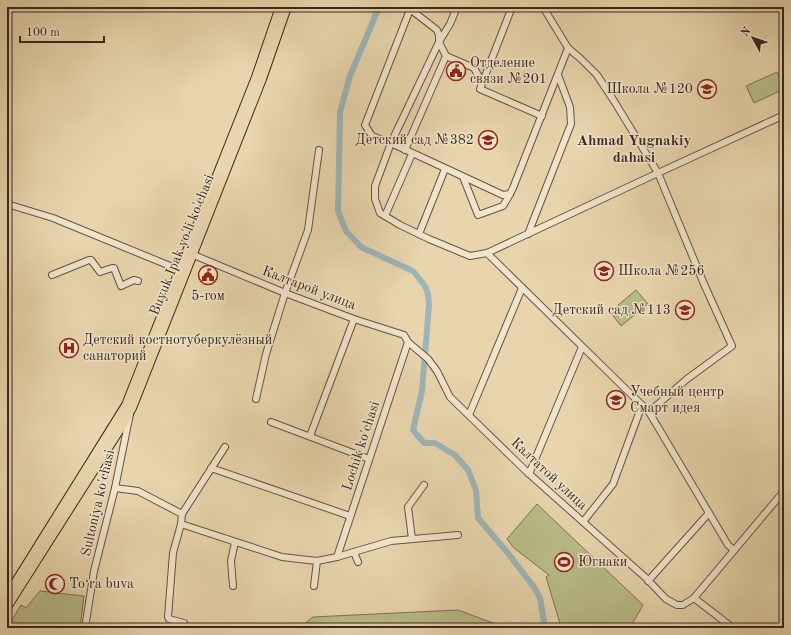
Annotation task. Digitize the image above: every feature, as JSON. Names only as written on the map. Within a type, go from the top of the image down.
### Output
[{"type":"main road","name":"Buyuk Ipak yo'li ko'chasi","points":[[190,253],[256,78],[280,7]]},
{"type":"main road","name":"Buyuk Ipak yo'li ko'chasi","points":[[7,596],[123,410],[262,79],[286,7]]},
{"type":"main road","name":"Buyuk Ipak yo'li ko'chasi","points":[[7,607],[132,408],[182,271]]},
{"type":"street","points":[[457,7],[391,143],[375,186],[375,199],[380,213],[419,234],[470,256],[487,253],[784,115]]},
{"type":"street","points":[[512,7],[480,88],[542,116]]},
{"type":"street","points":[[543,7],[568,48],[597,75],[658,173],[704,284],[732,346],[687,379],[649,412]]},
{"type":"street","points":[[482,82],[474,68],[446,56],[439,42],[437,30],[411,8],[365,125],[372,136],[391,143],[503,195],[510,194]]},
{"type":"street","points":[[463,177],[478,215],[503,206],[513,188],[568,48]]},
{"type":"street","points":[[405,150],[446,56]]},
{"type":"street","points":[[528,234],[571,124],[570,106],[558,75]]},
{"type":"street","points":[[256,399],[266,354],[285,293],[308,230],[319,150]]},
{"type":"street","points":[[385,216],[412,154]]},
{"type":"street","points":[[419,234],[445,169]]},
{"type":"street","points":[[7,204],[53,218],[182,271]]},
{"type":"street","name":"Калтарой улица","points":[[190,253],[285,293],[354,319],[404,335],[408,342],[418,349]]},
{"type":"street","points":[[487,253],[649,412],[728,545],[734,550]]},
{"type":"street","points":[[52,275],[91,260],[100,272],[114,268],[121,286],[134,280],[138,281]]},
{"type":"street","points":[[468,415],[522,288]]},
{"type":"street","points":[[310,436],[354,319]]},
{"type":"street","name":"Lochik ko'chasi","points":[[337,557],[408,342]]},
{"type":"street","points":[[530,474],[582,347]]},
{"type":"street","name":"Калтатой улица","points":[[418,349],[436,370],[450,397],[530,474],[666,598],[677,605],[683,605],[694,598]]},
{"type":"street","points":[[583,522],[613,484],[642,405]]},
{"type":"street","name":"Sultoniya ko'chasi","points":[[85,628],[94,572],[115,488],[132,408]]},
{"type":"street","points":[[271,422],[369,458]]},
{"type":"street","points":[[184,623],[169,619],[168,617],[173,553],[181,524],[182,514],[225,447]]},
{"type":"street","points":[[211,468],[350,516]]},
{"type":"street","points":[[412,539],[408,507],[424,485]]},
{"type":"street","points":[[115,488],[138,491],[182,514]]},
{"type":"street","points":[[733,628],[694,598],[784,491]]},
{"type":"street","points":[[648,580],[709,513]]},
{"type":"street","points":[[181,524],[282,557],[317,561],[337,557],[391,541],[458,535]]},
{"type":"street","points":[[233,586],[231,561],[235,542]]},
{"type":"street","points":[[354,552],[358,562]]},
{"type":"street","points":[[314,586],[317,561]]},
{"type":"green space","points":[[777,72],[784,89],[754,103],[746,86]]},
{"type":"green space","points":[[636,290],[648,304],[621,326],[610,312]]},
{"type":"green space","name":"Югнаки","points":[[537,504],[643,605],[630,628],[561,627],[546,577],[549,575],[514,548],[507,539]]},
{"type":"green space","points":[[40,591],[84,596],[80,628],[7,628],[21,605],[26,608]]},
{"type":"green space","points":[[458,610],[493,623],[502,628],[303,628],[304,624],[313,617]]},
{"type":"waterway","points":[[379,7],[350,76],[340,112],[338,211],[346,231],[361,247],[413,271],[425,286],[428,294],[429,305],[422,391],[413,430],[424,443],[435,443],[455,455],[468,470],[476,490],[478,518],[534,587],[540,598],[545,628]]},
{"type":"place","name":"Отделение связи №201","points":[[456,71]]},
{"type":"place","name":"Школа №120","points":[[707,89]]},
{"type":"place","name":"Детский сад №382","points":[[488,140]]},
{"type":"place","name":"Школа №256","points":[[604,271]]},
{"type":"place","name":"5-гом","points":[[208,275]]},
{"type":"place","name":"Детский сад №113","points":[[685,310]]},
{"type":"place","name":"Детский костнотуберкулёзный санаторий","points":[[69,348]]},
{"type":"place","name":"Учебный центр Смарт идея","points":[[616,400]]},
{"type":"place","name":"Югнаки","points":[[564,562]]},
{"type":"place","name":"To‘ra buva","points":[[55,584]]},
{"type":"district","name":"Ahmad Yugnakiy dahasi","points":[[634,150]]}]
